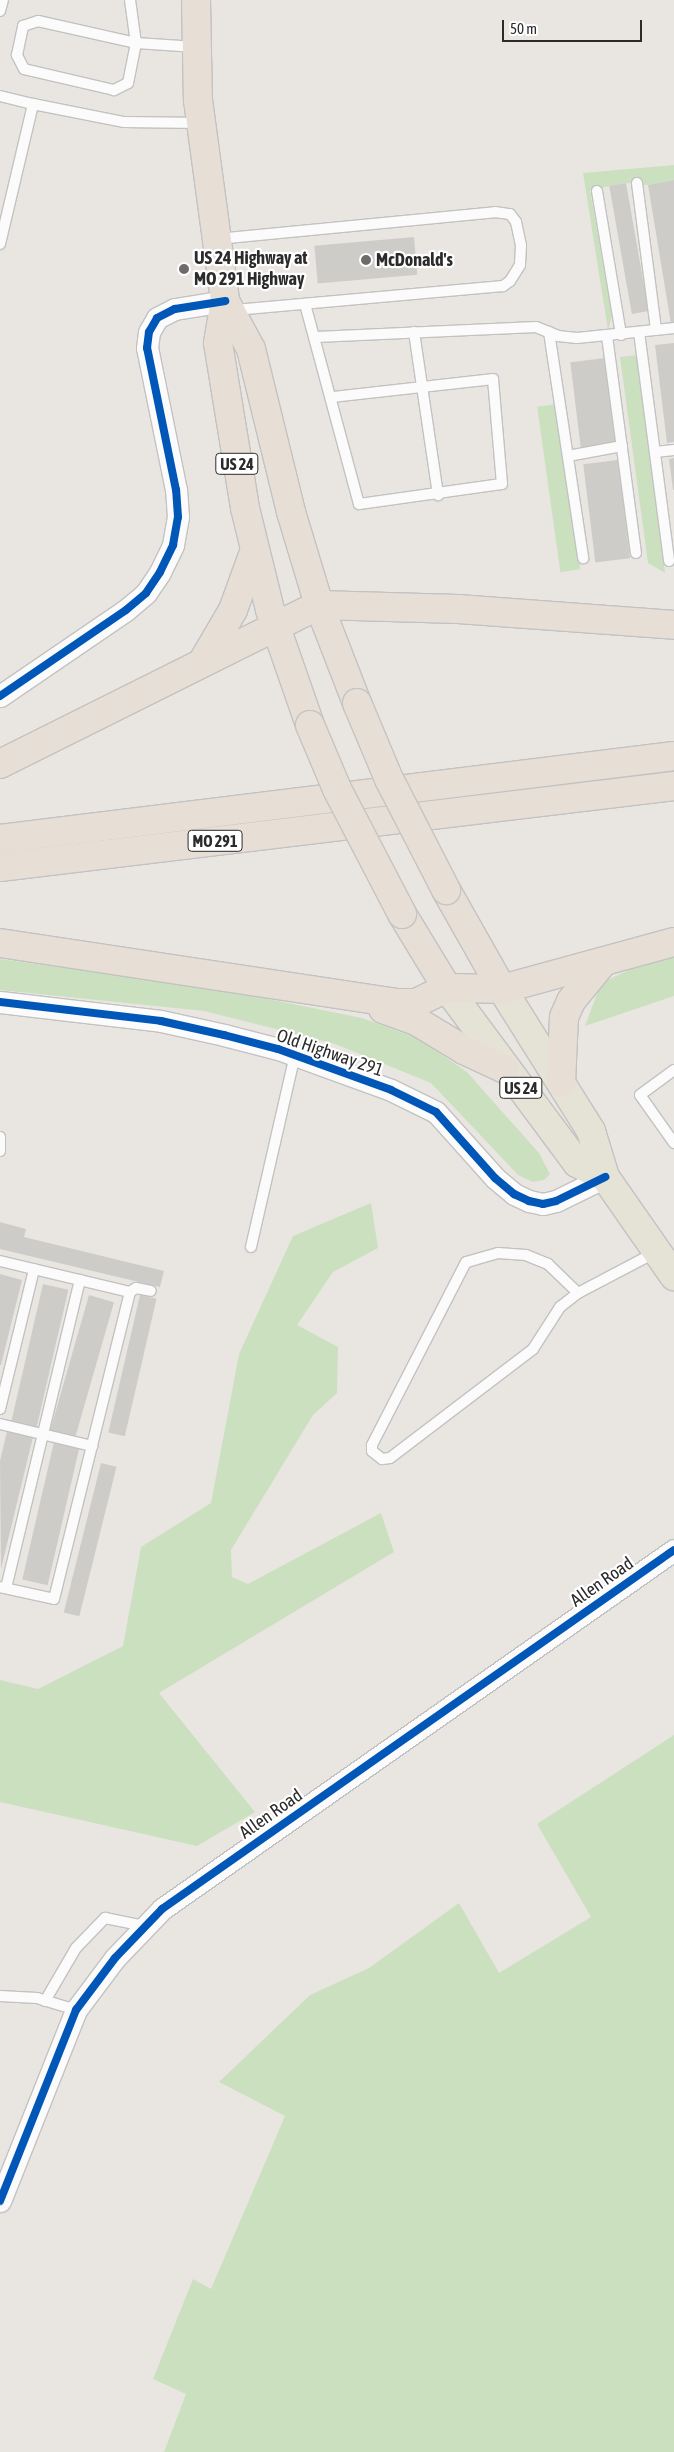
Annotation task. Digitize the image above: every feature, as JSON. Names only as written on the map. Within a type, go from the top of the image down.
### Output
[{"type":"highway","name":"US 24","points":[[196,0],[201,123],[216,239],[228,305],[251,349],[319,605],[389,779],[446,890],[502,989]]},
{"type":"highway","name":"US 24","points":[[228,305],[218,342],[221,373],[254,552],[275,625],[310,725],[337,789],[402,914],[447,988]]},
{"type":"highway","points":[[203,662],[233,610],[254,552]]},
{"type":"highway","points":[[308,566],[341,588],[382,605]]},
{"type":"highway","points":[[0,764],[275,625],[319,605],[382,605],[674,625]]},
{"type":"highway","name":"MO 291","points":[[0,839],[674,756]]},
{"type":"highway","name":"MO 291","points":[[0,867],[674,786]]},
{"type":"highway","points":[[0,943],[339,994],[416,1002],[447,988],[502,989],[674,942]]},
{"type":"highway","points":[[561,1083],[564,1017],[575,995],[603,962]]},
{"type":"highway","points":[[339,994],[418,1022],[464,1050],[505,1069]]},
{"type":"main road","name":"US 24","points":[[447,988],[505,1069],[578,1163],[605,1177]]},
{"type":"main road","name":"US 24","points":[[502,989],[591,1131],[605,1177],[674,1276]]},
{"type":"street","points":[[0,696],[126,610],[146,593],[160,572],[173,545],[178,517],[176,490],[147,348],[149,332],[157,318],[175,309],[228,305]]},
{"type":"street","name":"Old Highway 291","points":[[0,1002],[161,1021],[295,1056],[413,1099],[436,1112],[494,1178],[514,1194],[529,1201],[543,1204],[556,1201],[605,1177]]},
{"type":"street","name":"Allen Road","points":[[0,2201],[76,2010],[115,1958],[162,1909],[674,1550]]},
{"type":"lane","points":[[0,11],[3,0]]},
{"type":"lane","points":[[130,0],[136,43],[128,83],[114,90],[24,69],[17,55],[23,26],[38,20],[136,43],[198,47]]},
{"type":"lane","points":[[0,96],[124,122],[201,123]]},
{"type":"lane","points":[[0,244],[33,104]]},
{"type":"lane","points":[[637,183],[656,330]]},
{"type":"lane","points":[[596,191],[621,335]]},
{"type":"lane","points":[[216,239],[495,212],[510,214],[516,222],[521,245],[520,265],[510,281],[503,286],[305,304],[228,305]]},
{"type":"lane","points":[[305,304],[316,337],[360,504],[438,495],[502,484],[493,379],[332,397]]},
{"type":"lane","points":[[316,337],[536,327],[577,338],[621,335],[674,328]]},
{"type":"lane","points":[[414,332],[420,386],[438,495]]},
{"type":"lane","points":[[549,332],[583,558]]},
{"type":"lane","points":[[640,332],[669,561]]},
{"type":"lane","points":[[607,336],[636,552]]},
{"type":"lane","points":[[568,456],[622,446]]},
{"type":"lane","points":[[655,452],[674,450]]},
{"type":"lane","points":[[251,1247],[295,1056]]},
{"type":"lane","points":[[674,1070],[640,1095],[674,1144]]},
{"type":"lane","points":[[0,1137],[0,1152]]},
{"type":"lane","points":[[578,1293],[548,1264],[526,1255],[498,1254],[466,1262],[372,1445],[372,1451],[382,1459],[390,1458],[533,1349],[560,1307],[578,1293],[657,1251]]},
{"type":"lane","points":[[0,1261],[130,1292]]},
{"type":"lane","points":[[0,1408],[34,1269]]},
{"type":"lane","points":[[80,1280],[3,1588],[54,1599],[130,1292],[136,1288],[151,1291]]},
{"type":"lane","points":[[0,1424],[92,1446]]},
{"type":"lane","points":[[45,2001],[76,1948],[105,1918],[146,1926]]},
{"type":"lane","points":[[0,1996],[45,2001],[76,2010]]},
{"type":"green space","points":[[674,165],[674,180],[648,185],[626,183],[590,190],[612,316],[608,330],[583,173]]},
{"type":"green space","points":[[638,355],[665,573],[648,563],[620,357]]},
{"type":"green space","points":[[557,404],[580,569],[560,572],[537,407]]},
{"type":"green space","points":[[674,957],[674,996],[585,1026],[601,983],[631,969]]},
{"type":"green space","points":[[0,959],[218,989],[362,1018],[417,1038],[467,1072],[539,1153],[550,1174],[544,1180],[533,1182],[518,1175],[431,1083],[335,1044],[204,1011],[0,990]]},
{"type":"green space","points":[[371,1203],[378,1248],[333,1272],[297,1325],[338,1347],[337,1393],[313,1415],[231,1550],[232,1577],[248,1584],[381,1513],[394,1552],[159,1693],[255,1812],[197,1846],[0,1802],[0,1680],[38,1689],[123,1646],[141,1547],[211,1503],[239,1354],[293,1236]]},
{"type":"green space","points":[[674,1735],[674,2452],[164,2452],[186,2394],[153,2379],[193,2279],[211,2289],[285,2116],[219,2082],[310,1995],[369,1968],[459,1903],[499,1973],[591,1917],[537,1824]]},
{"type":"building","points":[[674,180],[674,324],[671,324],[648,185]]},
{"type":"building","points":[[626,183],[649,311],[632,314],[609,186]]},
{"type":"building","name":"McDonald's","points":[[414,237],[417,275],[318,284],[314,246]]},
{"type":"building","points":[[674,343],[674,442],[667,443],[655,345]]},
{"type":"building","points":[[605,358],[616,444],[581,449],[570,362]]},
{"type":"building","points":[[674,458],[674,490],[673,490],[669,459]]},
{"type":"building","points":[[618,460],[630,558],[595,563],[583,464]]},
{"type":"building","points":[[0,1222],[26,1229],[24,1237],[164,1271],[160,1287],[0,1249]]},
{"type":"building","points":[[0,1274],[22,1280],[1,1365],[0,1365]]},
{"type":"building","points":[[43,1284],[68,1290],[37,1427],[11,1421]]},
{"type":"building","points":[[89,1295],[114,1302],[75,1439],[50,1431]]},
{"type":"building","points":[[140,1295],[157,1299],[125,1436],[108,1432]]},
{"type":"building","points":[[7,1431],[33,1437],[1,1569],[0,1461]]},
{"type":"building","points":[[54,1442],[79,1448],[48,1585],[22,1579]]},
{"type":"building","points":[[101,1463],[117,1467],[79,1616],[64,1612]]},
{"type":"cycle path","points":[[0,696],[126,610],[146,593],[160,572],[173,545],[178,517],[176,490],[147,348],[149,332],[157,318],[175,309],[225,301]]},
{"type":"cycle path","points":[[0,1002],[161,1021],[224,1035],[278,1049],[391,1090],[436,1112],[495,1178],[514,1194],[529,1201],[543,1204],[556,1201],[605,1177]]},
{"type":"cycle path","points":[[0,2201],[76,2010],[115,1958],[162,1909],[674,1550]]},
{"type":"place","name":"McDonald's","points":[[366,260]]},
{"type":"place","name":"US 24 Highway at MO 291 Highway","points":[[184,269]]}]
